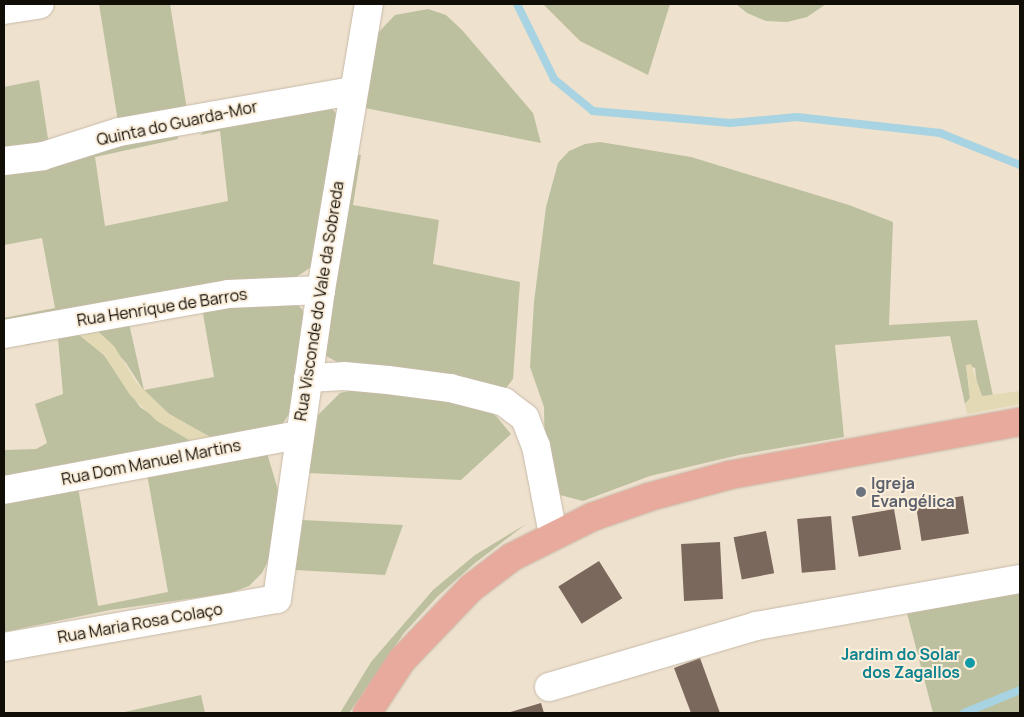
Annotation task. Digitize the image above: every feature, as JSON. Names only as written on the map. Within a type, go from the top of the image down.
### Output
[{"type":"main road","points":[[367,713],[402,660],[471,588],[512,557],[553,534],[649,496],[730,474],[1020,422]]},
{"type":"street","points":[[4,10],[40,4]]},
{"type":"street","name":"Rua Visconde do Vale da Sobreda","points":[[277,599],[321,290],[352,91],[368,4]]},
{"type":"street","name":"Quinta do Guarda-Mor","points":[[4,161],[43,156],[119,132],[352,91]]},
{"type":"street","name":"Rua Henrique de Barros","points":[[4,334],[228,294],[321,290]]},
{"type":"street","points":[[308,378],[344,376],[388,380],[450,388],[504,402],[525,418],[536,446],[553,534]]},
{"type":"street","name":"Rua Dom Manuel Martins","points":[[4,490],[299,435]]},
{"type":"street","points":[[549,687],[756,626],[1020,579]]},
{"type":"street","name":"Rua Maria Rosa Colaço","points":[[4,647],[277,599]]},
{"type":"green space","points":[[99,4],[170,4],[187,110],[119,128]]},
{"type":"green space","points":[[543,4],[670,4],[648,75],[580,41]]},
{"type":"green space","points":[[736,4],[826,4],[807,17],[787,22],[766,21],[747,13]]},
{"type":"green space","points":[[428,9],[446,15],[462,30],[533,113],[541,143],[360,107],[372,39],[395,15]]},
{"type":"green space","points":[[39,80],[48,139],[83,133],[4,157],[4,87]]},
{"type":"green space","points":[[331,107],[339,118],[311,267],[304,272],[296,277],[237,283],[4,327],[4,318],[55,308],[42,238],[4,245],[4,169],[177,132],[178,139],[95,157],[105,226],[228,201],[220,131],[200,135],[214,123]]},
{"type":"green space","points":[[600,142],[691,157],[849,205],[893,222],[889,325],[977,320],[993,396],[982,396],[977,385],[975,368],[966,365],[970,398],[965,404],[950,336],[835,345],[844,437],[739,455],[650,476],[583,501],[560,495],[553,488],[545,459],[544,407],[530,367],[534,302],[546,207],[558,163],[569,151],[585,144]]},
{"type":"green space","points":[[352,154],[361,155],[353,205],[439,220],[433,264],[520,282],[513,379],[506,388],[347,367],[324,355]]},
{"type":"green space","points":[[295,303],[302,309],[305,318],[291,411],[283,423],[270,431],[229,439],[210,437],[169,414],[144,391],[126,363],[91,325],[128,319],[144,390],[214,377],[202,308]]},
{"type":"green space","points":[[78,334],[104,355],[140,407],[194,443],[4,478],[4,450],[36,449],[47,443],[35,404],[63,394],[58,339],[26,345],[24,336]]},
{"type":"green space","points":[[358,389],[477,403],[496,416],[511,434],[461,480],[308,473],[318,415],[340,393]]},
{"type":"green space","points":[[267,453],[278,490],[277,516],[269,559],[262,573],[249,586],[230,593],[110,610],[4,632],[4,497],[78,487],[98,606],[168,592],[147,474]]},
{"type":"green space","points":[[302,520],[403,525],[385,575],[295,570]]},
{"type":"green space","points":[[526,524],[475,563],[438,596],[404,633],[349,713],[340,713],[371,662],[433,590],[475,555]]},
{"type":"green space","name":"Jardim do Solar dos Zagallos","points":[[1020,591],[1020,713],[933,713],[907,613]]},
{"type":"green space","points":[[201,695],[205,713],[120,713]]},
{"type":"sand","points":[[91,325],[114,346],[136,382],[169,414],[210,437],[229,439],[194,443],[157,421],[130,395],[104,355],[78,334]]},
{"type":"sand","points":[[971,364],[982,396],[1020,391],[1020,404],[967,414],[965,404],[970,398],[966,365]]},
{"type":"building","points":[[963,496],[969,534],[922,541],[916,504]]},
{"type":"building","points":[[894,509],[901,549],[859,557],[852,516]]},
{"type":"building","points":[[831,516],[836,570],[802,573],[797,519]]},
{"type":"building","points":[[766,531],[774,573],[742,580],[734,537]]},
{"type":"building","points":[[720,542],[723,599],[684,601],[681,544]]},
{"type":"building","points":[[599,561],[622,598],[582,624],[558,586]]},
{"type":"building","points":[[700,658],[720,713],[691,713],[674,668]]},
{"type":"building","points":[[541,703],[544,713],[507,713]]},
{"type":"waterway","points":[[517,4],[554,79],[593,111],[730,123],[797,117],[940,133],[1020,165]]},
{"type":"waterway","points":[[964,713],[1020,690]]},
{"type":"place","name":"Igreja Evangélica","points":[[861,492]]},
{"type":"place","name":"Jardim do Solar dos Zagallos","points":[[970,663]]}]
